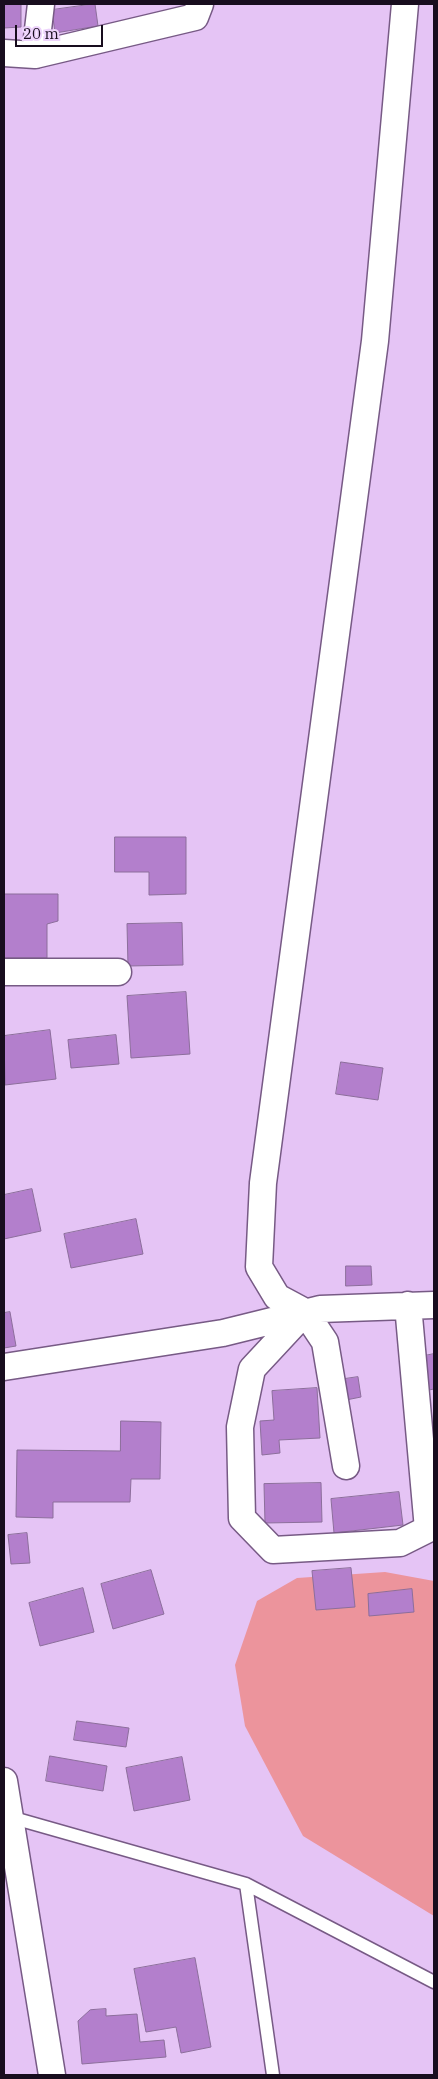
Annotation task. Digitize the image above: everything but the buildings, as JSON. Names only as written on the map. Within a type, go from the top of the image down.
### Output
[{"type":"street","points":[[35,55],[41,4]]},
{"type":"street","points":[[4,53],[35,55],[195,17],[200,4]]},
{"type":"street","points":[[346,1466],[325,1342],[305,1312],[277,1298],[259,1267],[263,1182],[375,341],[404,4]]},
{"type":"street","points":[[4,972],[118,972]]},
{"type":"street","points":[[305,1312],[252,1369],[240,1427],[242,1518],[273,1550],[400,1543],[428,1529],[408,1305]]},
{"type":"street","points":[[4,1367],[223,1333],[320,1309],[434,1305]]},
{"type":"street","points":[[4,1781],[52,2075]]},
{"type":"lane","points":[[10,1817],[246,1884],[434,1982]]},
{"type":"lane","points":[[246,1884],[272,2075]]},
{"type":"shaded area","points":[[385,1572],[434,1581],[434,1916],[303,1836],[245,1726],[235,1665],[257,1601],[297,1578]]}]
